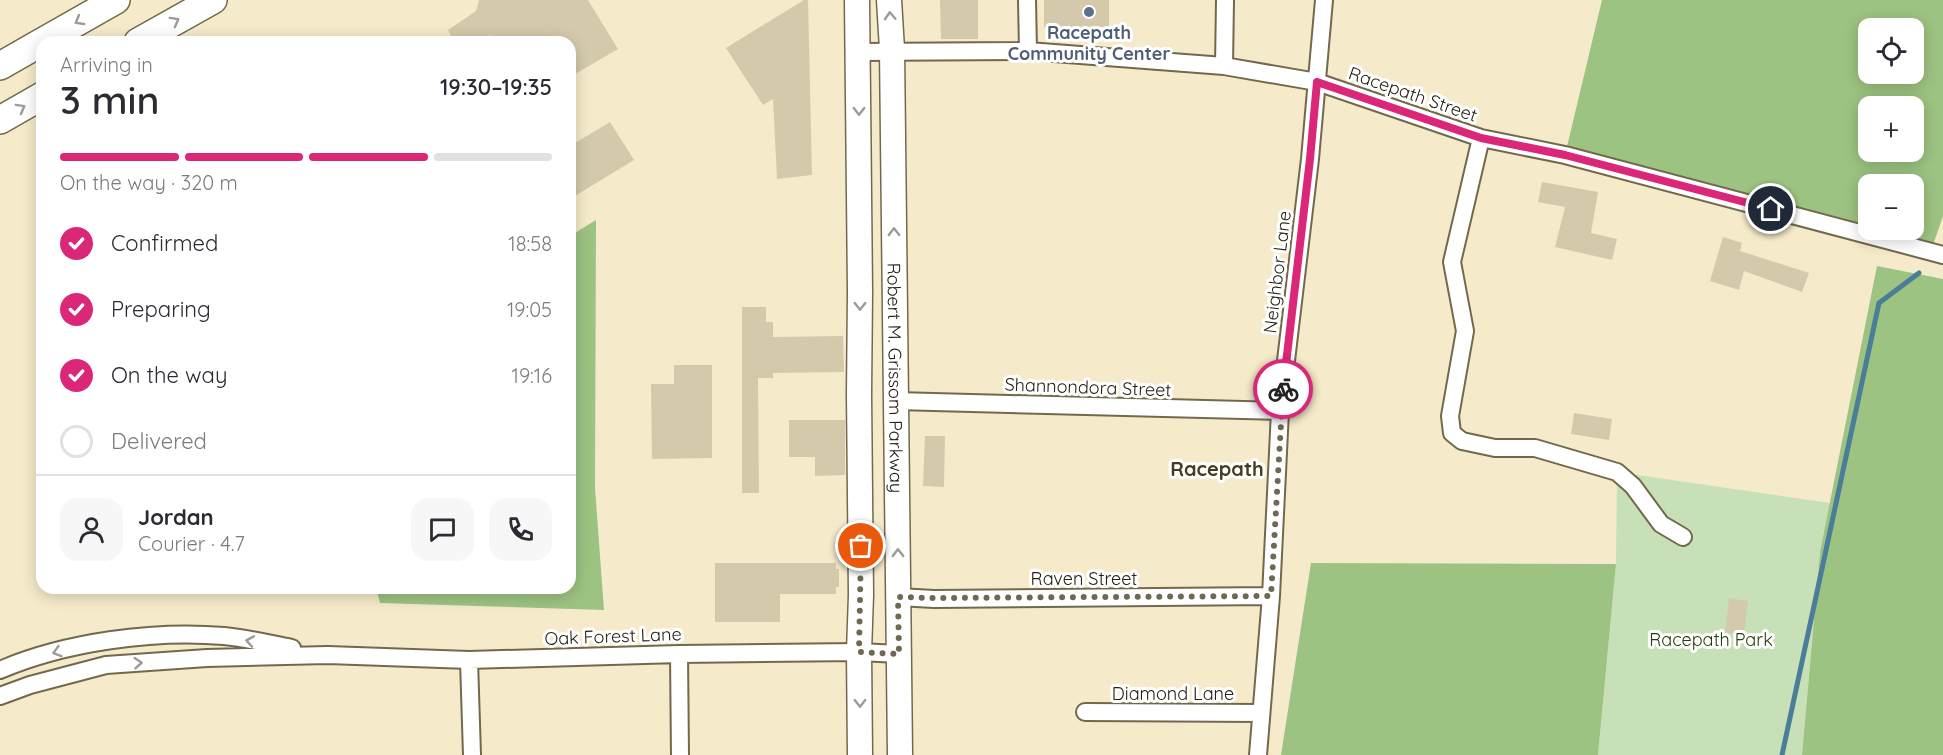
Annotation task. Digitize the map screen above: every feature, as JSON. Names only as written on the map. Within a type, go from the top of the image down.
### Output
[{"type":"main road","points":[[53,36],[116,0]]},
{"type":"main road","points":[[149,36],[213,0]]},
{"type":"main road","name":"Robert M. Grissom Parkway","points":[[857,0],[860,755]]},
{"type":"main road","name":"Robert M. Grissom Parkway","points":[[889,0],[892,52],[900,755]]},
{"type":"main road","points":[[0,66],[36,45]]},
{"type":"main road","points":[[0,120],[36,99]]},
{"type":"street","points":[[1027,0],[1028,51]]},
{"type":"street","points":[[1224,66],[1225,0]]},
{"type":"street","name":"Neighbor Lane","points":[[1258,755],[1271,596],[1280,411],[1310,159],[1324,0]]},
{"type":"street","name":"Racepath Street","points":[[858,52],[1028,51],[1224,66],[1317,82],[1481,138],[1565,155],[1943,255]]},
{"type":"street","points":[[1481,138],[1452,262],[1465,331],[1450,416],[1452,433],[1462,441],[1495,448],[1535,448],[1617,472],[1633,486],[1661,524],[1683,537]]},
{"type":"street","name":"Shannondora Street","points":[[896,401],[1280,411]]},
{"type":"street","name":"Raven Street","points":[[898,597],[1271,596]]},
{"type":"street","name":"Oak Forest Lane","points":[[0,670],[80,645],[142,636],[225,636],[328,655]]},
{"type":"street","name":"Oak Forest Lane","points":[[0,696],[30,685],[106,665],[207,658],[328,655],[469,660],[679,654],[859,652],[899,654]]},
{"type":"street","points":[[679,654],[680,755]]},
{"type":"street","points":[[469,660],[472,755]]},
{"type":"street","name":"Diamond Lane","points":[[1085,712],[1261,713]]},
{"type":"green space","points":[[1602,0],[1943,0],[1943,216],[1931,251],[1889,240],[1924,240],[1924,174],[1858,174],[1858,232],[1565,155]]},
{"type":"green space","points":[[596,220],[595,488],[604,610],[380,603],[378,594],[576,594],[576,232]]},
{"type":"green space","points":[[1877,266],[1943,279],[1943,755],[1802,755],[1820,552]]},
{"type":"green space","name":"Racepath Park","points":[[1617,472],[1830,503],[1820,552],[1802,755],[1598,755],[1616,564]]},
{"type":"green space","points":[[1311,563],[1616,564],[1598,755],[1281,755]]},
{"type":"building","points":[[479,0],[588,0],[618,49],[576,74],[576,36],[451,36],[448,30],[476,11]]},
{"type":"building","points":[[804,0],[808,0],[812,175],[777,179],[773,99],[763,105],[726,48]]},
{"type":"building","points":[[940,0],[978,0],[978,39],[941,39]]},
{"type":"building","points":[[1044,0],[1109,0],[1109,27],[1044,28]]},
{"type":"building","points":[[610,122],[634,160],[576,195],[576,142]]},
{"type":"building","points":[[1542,182],[1598,192],[1591,233],[1617,239],[1612,260],[1555,247],[1565,207],[1538,202]]},
{"type":"building","points":[[1723,237],[1742,243],[1740,251],[1809,273],[1802,292],[1744,271],[1739,290],[1710,281]]},
{"type":"building","points":[[742,307],[766,307],[766,322],[773,322],[773,337],[843,336],[844,372],[773,373],[773,378],[758,378],[759,493],[742,493]]},
{"type":"building","points":[[674,365],[712,365],[712,458],[652,459],[651,384],[674,384]]},
{"type":"building","points":[[1574,413],[1612,419],[1609,440],[1571,434]]},
{"type":"building","points":[[789,420],[845,420],[845,475],[815,476],[815,457],[789,457]]},
{"type":"building","points":[[925,436],[945,436],[944,487],[923,486]]},
{"type":"building","points":[[715,563],[836,563],[836,569],[839,569],[839,587],[836,587],[836,594],[780,594],[780,622],[715,622]]},
{"type":"building","points":[[1729,598],[1748,601],[1744,635],[1725,632]]},
{"type":"waterway","points":[[1782,755],[1879,303],[1919,273]]},
{"type":"way so far","points":[[861,546],[859,652],[899,654],[898,597],[1271,596],[1283,389]]},
{"type":"place","name":"Racepath Community Center","points":[[1089,12]]},
{"type":"district","name":"Racepath","points":[[1217,468]]},
{"type":"route","points":[[1283,389],[1317,82],[1481,138],[1565,155],[1771,209]]}]
